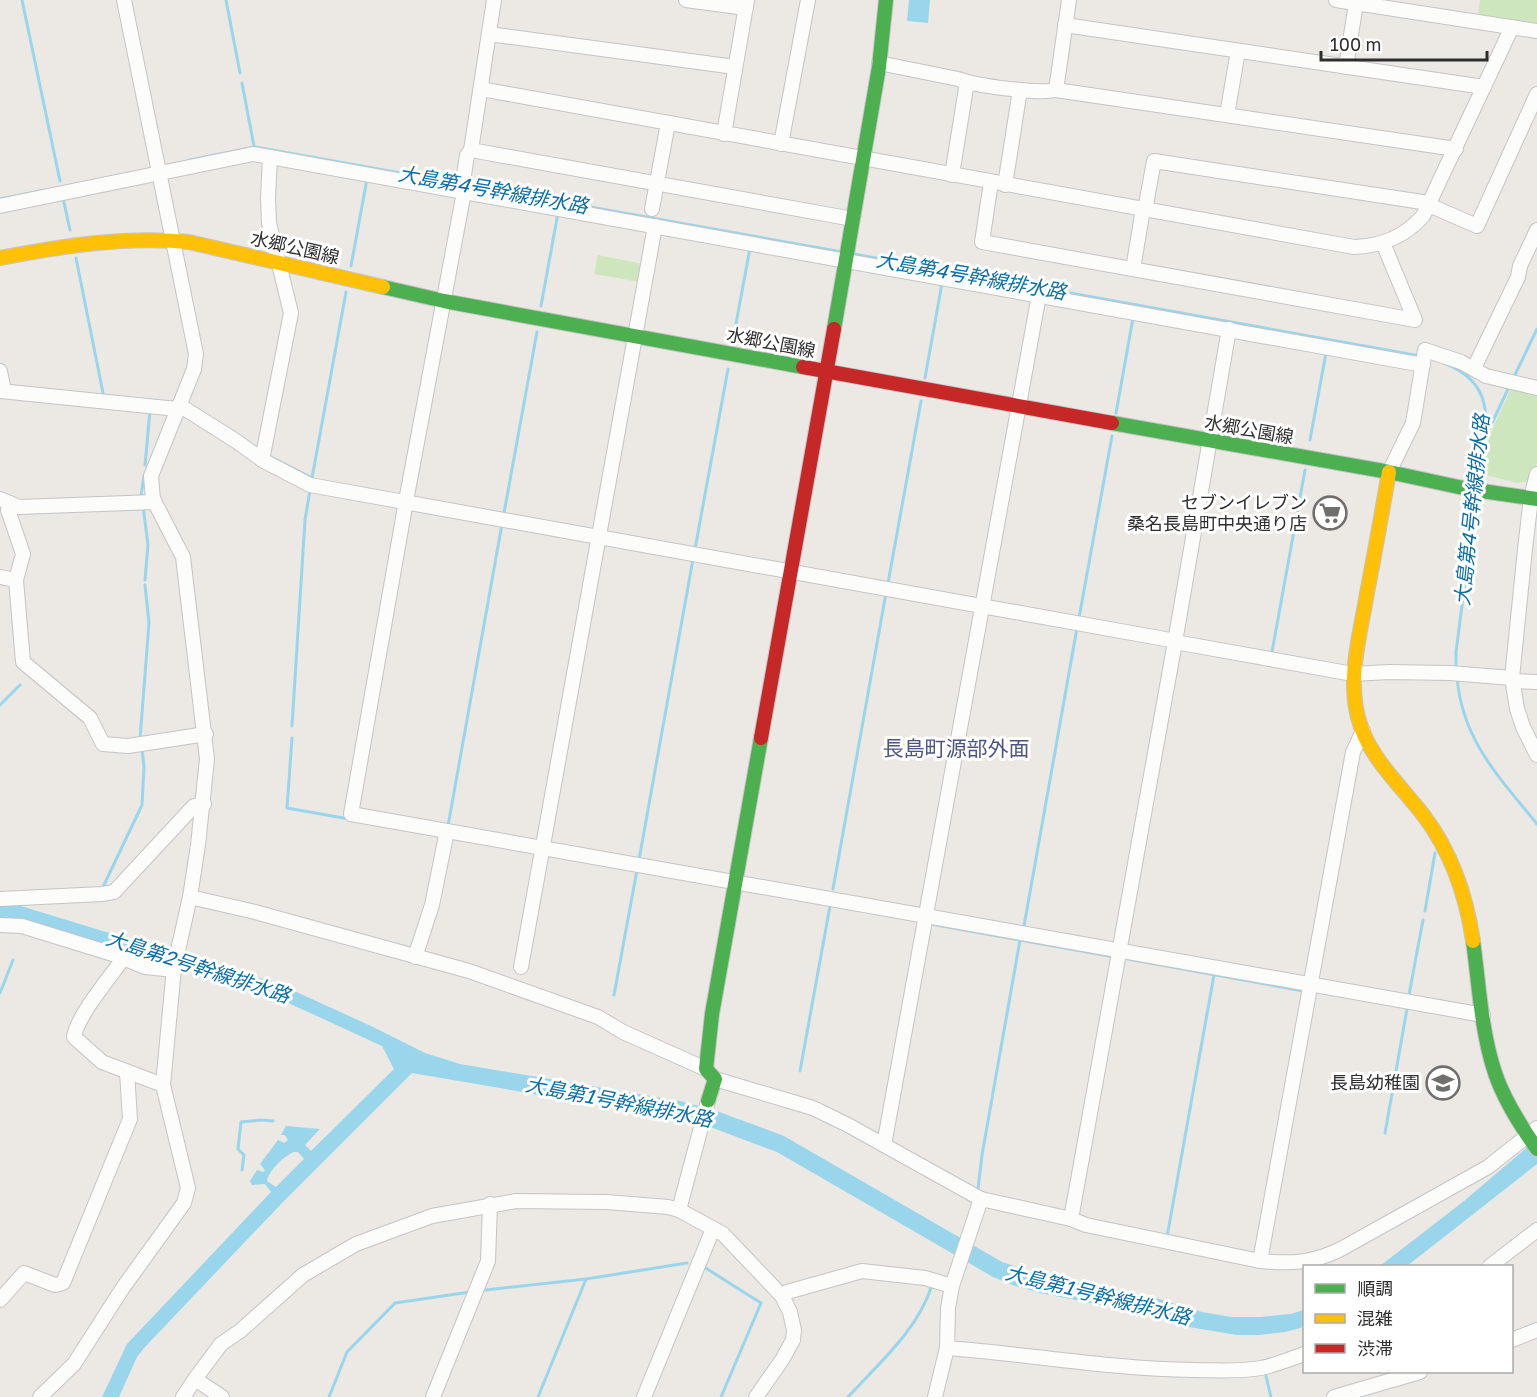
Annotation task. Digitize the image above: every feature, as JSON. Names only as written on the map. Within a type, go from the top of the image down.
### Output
[{"type":"street","points":[[40,1397],[74,1364],[122,1289],[151,1252],[184,1203],[188,1188],[162,1085],[177,948],[190,897],[204,804],[206,734],[183,557],[155,502],[151,476],[194,369],[196,354],[124,0]]},
{"type":"street","points":[[464,174],[467,155],[471,150],[494,0]]},
{"type":"street","points":[[686,0],[746,4],[724,134]]},
{"type":"street","points":[[781,144],[807,0]]},
{"type":"street","points":[[679,1210],[708,1101],[712,1014],[827,372],[879,63],[886,0]]},
{"type":"street","points":[[1056,90],[1069,0]]},
{"type":"street","points":[[1336,0],[1537,30]]},
{"type":"street","points":[[1346,67],[1356,3]]},
{"type":"street","points":[[1065,25],[1484,87]]},
{"type":"street","points":[[481,89],[1354,247],[1383,243],[1400,236],[1413,227],[1430,205],[1512,27]]},
{"type":"street","points":[[489,34],[735,67]]},
{"type":"street","points":[[1227,115],[1238,51]]},
{"type":"street","points":[[879,63],[967,82],[1020,90],[1047,92],[1056,90],[1456,149]]},
{"type":"street","points":[[952,175],[967,82]]},
{"type":"street","points":[[1020,90],[982,242],[1415,320],[1383,243]]},
{"type":"street","points":[[1133,269],[1154,161],[1422,202],[1477,226],[1537,94]]},
{"type":"street","points":[[652,209],[668,123]]},
{"type":"street","points":[[471,150],[853,219]]},
{"type":"street","points":[[0,206],[158,168],[253,154],[655,226],[847,255],[1039,295],[1229,329],[1423,360]]},
{"type":"street","points":[[262,460],[291,312],[269,223],[267,198],[270,157]]},
{"type":"street","points":[[464,192],[406,501],[351,814],[1483,1015]]},
{"type":"street","points":[[521,967],[655,226]]},
{"type":"street","points":[[1474,368],[1518,277],[1520,266],[1537,230]]},
{"type":"street","name":"水郷公園線","points":[[0,258],[106,240],[174,240],[444,301],[1019,407],[1389,472],[1468,489],[1534,498]]},
{"type":"street","points":[[884,1145],[1039,295]]},
{"type":"street","points":[[1071,1219],[1229,329]]},
{"type":"street","points":[[1537,388],[1486,376],[1447,356],[1425,350],[1413,423],[1389,472],[1353,674],[1353,698],[1363,731],[1381,761],[1441,838],[1455,866],[1467,901],[1491,1061],[1511,1110],[1532,1132],[1537,1149]]},
{"type":"street","points":[[0,371],[2,391],[178,407],[237,441],[262,460],[310,485],[1353,674],[1389,672],[1456,674],[1537,682]]},
{"type":"street","points":[[1537,474],[1513,680],[1517,709],[1537,755]]},
{"type":"street","points":[[5,501],[19,507],[155,502]]},
{"type":"street","points":[[5,501],[23,554],[16,579],[23,662],[90,718],[103,744],[128,746],[206,734]]},
{"type":"street","points":[[0,577],[16,579]]},
{"type":"street","points":[[1260,1261],[1353,752],[1363,731]]},
{"type":"street","points":[[0,898],[114,892],[194,806],[204,804]]},
{"type":"street","points":[[415,957],[432,905],[447,831]]},
{"type":"street","points":[[190,897],[255,912],[470,971],[598,1017],[623,1032],[711,1074],[813,1108],[981,1199],[1071,1219],[1086,1225],[1260,1261],[1287,1263],[1324,1257],[1488,1167],[1532,1132]]},
{"type":"street","points":[[0,925],[22,926],[116,955],[145,967],[174,969]]},
{"type":"street","points":[[123,959],[95,998],[75,1030],[74,1037],[102,1062],[162,1085]]},
{"type":"street","points":[[0,1300],[24,1273],[55,1285],[63,1283],[130,1119],[127,1072]]},
{"type":"street","points":[[935,1397],[947,1348],[948,1308],[952,1286],[981,1199]]},
{"type":"street","points":[[183,1397],[221,1344],[240,1331],[303,1275],[356,1244],[432,1216],[516,1201],[607,1202],[668,1207],[679,1210],[723,1234],[782,1296],[790,1312],[794,1330],[793,1341],[756,1397]]},
{"type":"street","points":[[433,1397],[488,1262],[490,1204]]},
{"type":"street","points":[[644,1397],[712,1229]]},
{"type":"street","points":[[1491,1265],[1537,1230]]},
{"type":"street","points":[[782,1296],[787,1292],[862,1271],[925,1278],[952,1286]]},
{"type":"street","points":[[1513,1340],[1537,1330]]},
{"type":"street","points":[[947,1348],[1123,1367],[1238,1371],[1261,1368],[1303,1355]]},
{"type":"street","points":[[1334,1397],[1413,1373]]},
{"type":"street","points":[[195,1379],[222,1397]]},
{"type":"green space","points":[[1480,0],[1537,0],[1537,25],[1478,16]]},
{"type":"green space","points":[[598,255],[643,264],[640,282],[594,274]]},
{"type":"green space","points":[[1512,387],[1537,393],[1537,463],[1530,481],[1517,483],[1486,475],[1484,467],[1487,444]]},
{"type":"water","points":[[909,0],[930,0],[928,23],[907,21]]},
{"type":"water","points":[[0,906],[21,906],[253,977],[270,980],[425,1053],[460,1064],[680,1101],[714,1110],[784,1136],[1002,1262],[1051,1278],[1149,1296],[1202,1312],[1231,1317],[1261,1317],[1303,1310],[1303,1327],[1285,1332],[1237,1335],[1189,1327],[1141,1313],[1015,1286],[993,1277],[777,1152],[713,1128],[675,1118],[412,1073],[282,1203],[144,1348],[137,1357],[119,1397],[102,1397],[127,1344],[271,1192],[265,1184],[252,1185],[250,1181],[257,1170],[263,1172],[265,1170],[260,1164],[278,1140],[284,1143],[288,1140],[285,1135],[281,1135],[286,1126],[320,1129],[305,1145],[311,1151],[394,1069],[382,1046],[271,995],[17,918],[0,919]],"holes":[[[298,1152],[304,1159],[276,1187],[267,1181],[274,1168],[290,1154]]]},
{"type":"water","points":[[1537,1139],[1537,1164],[1408,1265],[1381,1265],[1464,1201]]},
{"type":"waterway","points":[[22,0],[60,181]]},
{"type":"waterway","points":[[226,0],[240,73]]},
{"type":"waterway","points":[[242,83],[254,146]]},
{"type":"waterway","name":"大島第4号幹線排水路","points":[[190,160],[255,147],[842,252]]},
{"type":"waterway","points":[[351,266],[367,179]]},
{"type":"waterway","name":"大島第4号幹線排水路","points":[[0,199],[45,190]]},
{"type":"waterway","points":[[63,198],[70,230]]},
{"type":"waterway","points":[[541,306],[558,213]]},
{"type":"waterway","points":[[733,340],[750,248]]},
{"type":"waterway","name":"大島第4号幹線排水路","points":[[854,254],[1420,356]]},
{"type":"waterway","points":[[76,258],[103,393]]},
{"type":"waterway","points":[[925,378],[942,283]]},
{"type":"waterway","points":[[269,456],[312,478],[346,292]]},
{"type":"waterway","points":[[1116,413],[1133,318]]},
{"type":"waterway","points":[[1513,379],[1537,329]]},
{"type":"waterway","points":[[504,513],[537,332]]},
{"type":"waterway","points":[[1310,440],[1326,353]]},
{"type":"waterway","name":"大島第4号幹線排水路","points":[[1444,363],[1463,373],[1475,384],[1482,398],[1485,429],[1478,483]]},
{"type":"waterway","points":[[695,549],[728,369]]},
{"type":"waterway","points":[[1484,440],[1509,387]]},
{"type":"waterway","points":[[888,583],[921,401]]},
{"type":"waterway","points":[[145,465],[150,411]]},
{"type":"waterway","points":[[1079,618],[1112,436]]},
{"type":"waterway","points":[[1272,652],[1305,470]]},
{"type":"waterway","points":[[141,496],[144,476]]},
{"type":"waterway","points":[[292,726],[305,520],[310,490]]},
{"type":"waterway","name":"大島第4号幹線排水路","points":[[1456,670],[1456,652],[1476,498]]},
{"type":"waterway","points":[[143,506],[148,545],[145,580]]},
{"type":"waterway","points":[[448,826],[502,524]]},
{"type":"waterway","points":[[639,860],[693,559]]},
{"type":"waterway","points":[[140,739],[149,623],[145,585]]},
{"type":"waterway","points":[[833,889],[886,593]]},
{"type":"waterway","points":[[1024,926],[1077,628]]},
{"type":"waterway","name":"大島第4号幹線排水路","points":[[1457,677],[1460,699],[1474,739],[1496,773],[1537,824]]},
{"type":"waterway","points":[[0,705],[20,685]]},
{"type":"waterway","points":[[292,738],[287,808],[349,819]]},
{"type":"waterway","points":[[103,887],[142,805],[144,767],[142,749]]},
{"type":"waterway","points":[[1425,911],[1435,853]]},
{"type":"waterway","points":[[614,995],[637,870]]},
{"type":"waterway","points":[[800,1071],[830,906]]},
{"type":"waterway","points":[[1409,995],[1423,920]]},
{"type":"waterway","points":[[931,924],[1020,940],[978,1189]]},
{"type":"waterway","points":[[1020,940],[1109,956]]},
{"type":"waterway","points":[[1128,959],[1303,991]]},
{"type":"waterway","points":[[0,993],[13,960]]},
{"type":"waterway","points":[[1167,1237],[1214,975]]},
{"type":"waterway","points":[[1385,1133],[1407,1009]]},
{"type":"waterway","points":[[242,1170],[244,1155],[238,1149],[241,1122],[273,1121]]},
{"type":"waterway","points":[[486,1290],[586,1279],[687,1263]]},
{"type":"waterway","points":[[704,1267],[761,1303],[721,1397]]},
{"type":"waterway","points":[[538,1397],[586,1279]]},
{"type":"waterway","points":[[848,1397],[907,1331],[926,1301],[932,1285]]},
{"type":"waterway","points":[[329,1397],[347,1352],[395,1303],[470,1292]]},
{"type":"waterway","points":[[1266,1376],[1271,1397]]},
{"type":"traffic: fast","points":[[834,329],[879,67],[886,0]]},
{"type":"traffic: fast","points":[[383,287],[444,301],[803,367]]},
{"type":"traffic: fast","points":[[1112,423],[1389,472],[1468,489],[1537,499]]},
{"type":"traffic: fast","points":[[708,1101],[715,1079],[706,1069],[712,1014],[761,738]]},
{"type":"traffic: fast","points":[[1473,941],[1483,1024],[1490,1057],[1503,1093],[1537,1149]]},
{"type":"traffic: slow","points":[[0,258],[94,243],[165,240],[189,242],[383,287]]},
{"type":"traffic: slow","points":[[1389,472],[1355,660],[1356,710],[1361,727],[1373,751],[1434,830],[1450,859],[1462,891],[1473,941]]},
{"type":"traffic: jam","points":[[761,738],[834,329]]},
{"type":"traffic: jam","points":[[803,367],[1112,423]]},
{"type":"place","name":"セブンイレブン 桑名長島町中央通り店","points":[[1330,513]]},
{"type":"place","name":"長島幼稚園","points":[[1443,1083]]},
{"type":"district","name":"長島町源部外面","points":[[956,749]]},
{"type":"water label","name":"大島第2号幹線排水路","points":[[198,967]]},
{"type":"water label","name":"大島第1号幹線排水路","points":[[619,1102]]},
{"type":"water label","name":"大島第1号幹線排水路","points":[[1098,1295]]}]
